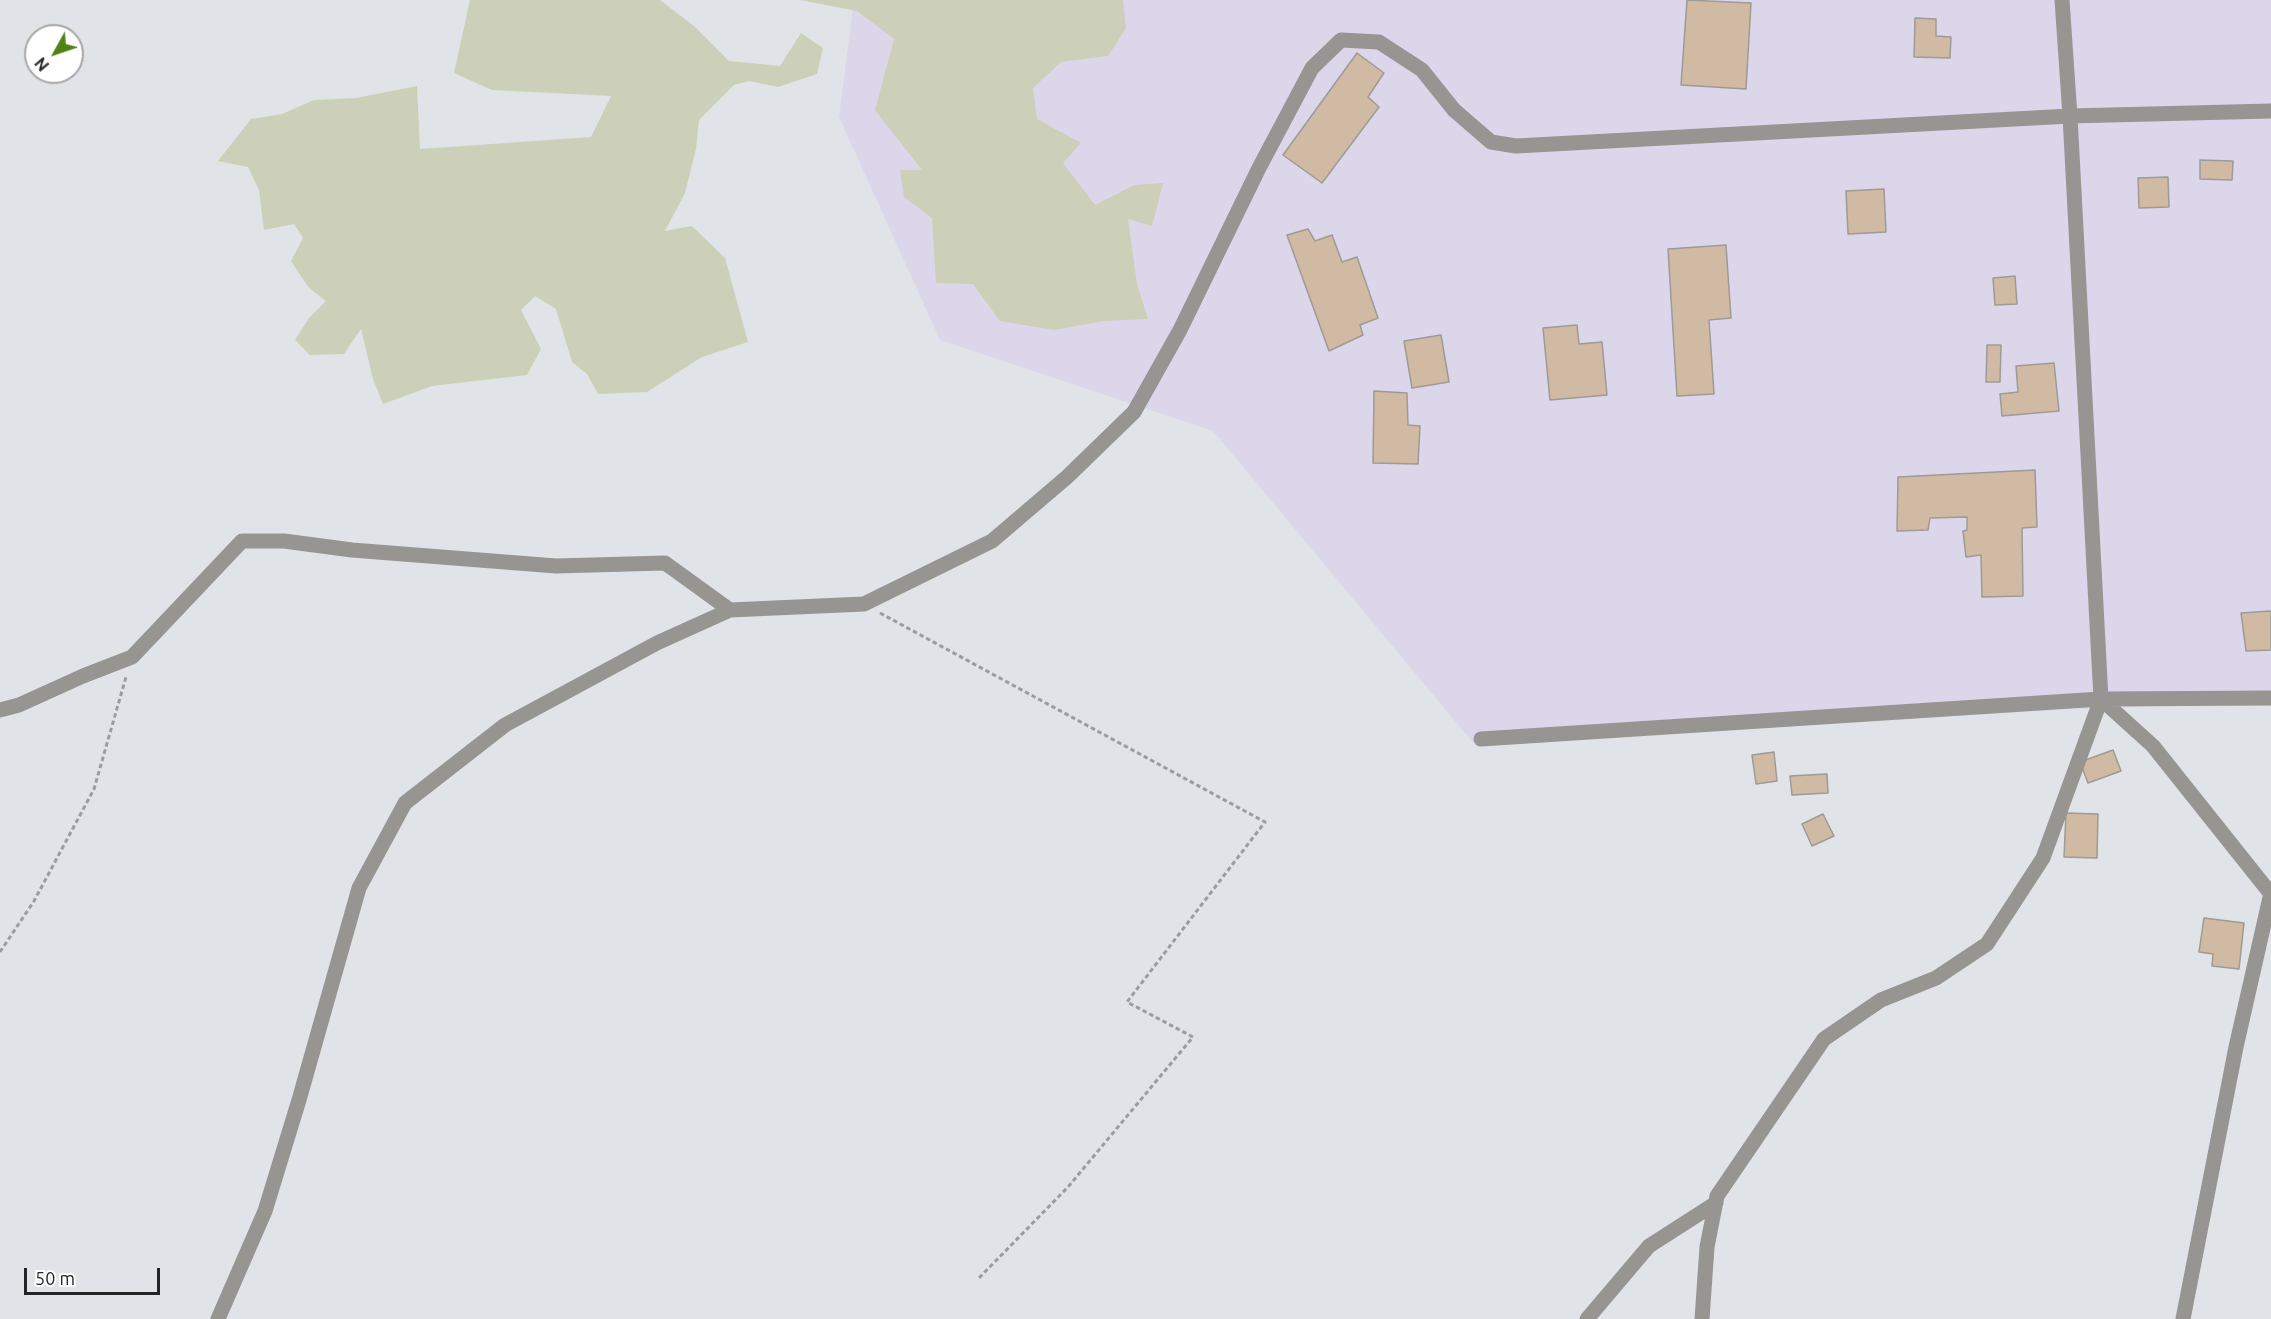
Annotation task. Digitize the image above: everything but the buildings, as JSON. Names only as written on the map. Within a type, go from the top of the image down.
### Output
[{"type":"street","points":[[1702,1319],[1707,1247],[1717,1196],[1824,1039],[1881,1000],[1936,978],[1987,944],[2043,858],[2101,699],[2062,0]]},
{"type":"street","points":[[218,1319],[265,1211],[359,888],[405,802],[505,726],[657,643],[730,610],[864,604],[992,541],[1067,477],[1134,412],[1180,330],[1259,168],[1312,68],[1341,40],[1379,42],[1422,70],[1454,110],[1491,142],[1516,146],[2070,116],[2271,111]]},
{"type":"street","points":[[0,710],[19,705],[83,675],[132,657],[242,541],[284,541],[352,550],[556,567],[665,563],[730,610]]},
{"type":"street","points":[[1481,739],[2101,699],[2271,698]]},
{"type":"street","points":[[2101,699],[2153,746],[2271,893],[2236,1047],[2183,1319]]},
{"type":"street","points":[[1587,1319],[1650,1246],[1716,1203]]},
{"type":"path","points":[[864,604],[1265,822],[1127,1002],[1193,1037],[1068,1187],[979,1278]]},
{"type":"path","points":[[0,952],[34,901],[94,789],[132,657]]},
{"type":"shaded area","points":[[854,0],[2271,0],[2271,703],[2073,709],[1475,745],[1213,431],[940,340],[839,117]]},
{"type":"green space","points":[[470,0],[660,0],[694,26],[729,61],[780,66],[801,33],[823,48],[817,74],[778,87],[749,81],[734,85],[699,120],[696,149],[685,193],[665,231],[692,226],[725,258],[748,342],[702,357],[647,392],[598,394],[587,374],[572,362],[556,309],[535,296],[521,310],[541,349],[527,375],[432,386],[383,404],[373,379],[361,329],[344,354],[310,355],[295,340],[309,318],[326,301],[309,288],[291,261],[303,238],[294,224],[264,230],[259,190],[248,167],[218,161],[251,119],[282,114],[314,100],[356,98],[417,86],[420,149],[591,137],[611,96],[492,90],[454,73]]},
{"type":"green space","points":[[800,0],[1123,0],[1126,28],[1108,56],[1061,62],[1033,88],[1037,119],[1081,143],[1063,163],[1095,205],[1134,185],[1163,183],[1152,226],[1128,219],[1137,284],[1148,319],[1104,321],[1054,330],[1000,321],[973,284],[936,283],[932,218],[904,197],[900,170],[922,170],[875,110],[894,39],[857,11]]}]
